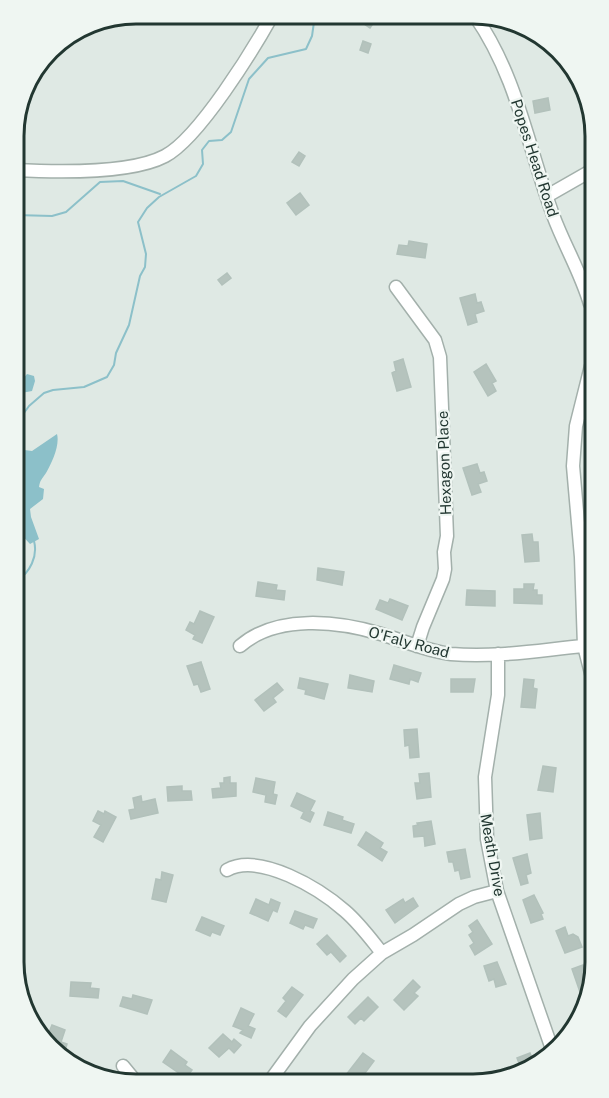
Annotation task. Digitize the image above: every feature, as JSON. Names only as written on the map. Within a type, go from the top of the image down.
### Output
[{"type":"street","points":[[24,171],[44,172],[125,167],[165,156],[182,144],[212,108],[267,24]]},
{"type":"street","name":"Popes Head Road","points":[[480,24],[497,52],[512,85],[553,215],[585,292]]},
{"type":"street","points":[[547,196],[585,173]]},
{"type":"street","name":"Hexagon Place","points":[[396,287],[435,340],[440,357],[447,536],[444,552],[445,569],[417,646]]},
{"type":"street","points":[[585,390],[576,426],[573,453],[585,650]]},
{"type":"street","name":"O'Faly Road","points":[[240,645],[266,630],[292,625],[318,624],[360,628],[451,654],[498,654],[584,646]]},
{"type":"street","name":"Meath Drive","points":[[498,654],[498,695],[488,754],[484,797],[486,838],[497,891],[550,1043]]},
{"type":"street","points":[[227,870],[242,865],[256,866],[282,873],[308,885],[328,897],[346,912],[381,953]]},
{"type":"street","points":[[275,1074],[322,1012],[381,953],[459,904],[497,891]]},
{"type":"street","points":[[123,1066],[129,1073]]},
{"type":"water","points":[[27,374],[34,376],[32,391],[24,392],[24,378]]},
{"type":"water","points":[[57,434],[55,454],[39,485],[44,489],[43,499],[30,509],[39,539],[30,544],[24,538],[24,450],[32,451]]},
{"type":"building","points":[[363,41],[371,44],[368,53],[360,50]]},
{"type":"building","points":[[548,98],[550,110],[535,113],[533,101]]},
{"type":"building","points":[[299,152],[305,156],[299,166],[292,162]]},
{"type":"building","points":[[300,193],[309,205],[296,215],[287,203]]},
{"type":"building","points":[[409,241],[427,244],[425,258],[397,254],[399,245],[408,246]]},
{"type":"building","points":[[227,273],[231,278],[222,285],[218,280]]},
{"type":"building","points":[[475,294],[477,303],[481,302],[484,311],[475,314],[477,322],[468,325],[460,298]]},
{"type":"building","points":[[403,359],[411,387],[397,391],[392,373],[396,371],[394,362]]},
{"type":"building","points":[[486,364],[496,381],[492,383],[496,391],[488,396],[474,372]]},
{"type":"building","points":[[477,464],[480,473],[484,472],[487,481],[478,484],[481,492],[472,495],[463,468]]},
{"type":"building","points":[[532,534],[533,542],[538,542],[539,561],[525,562],[522,535]]},
{"type":"building","points":[[318,568],[344,572],[342,585],[317,580]]},
{"type":"building","points":[[258,582],[277,585],[276,590],[285,591],[284,600],[256,596]]},
{"type":"building","points":[[524,584],[534,584],[533,590],[537,590],[537,595],[542,595],[542,604],[514,603],[514,589],[524,589]]},
{"type":"building","points":[[467,590],[495,591],[495,606],[466,605]]},
{"type":"building","points":[[390,599],[408,606],[402,620],[376,609],[380,600],[388,603]]},
{"type":"building","points":[[200,611],[214,617],[202,643],[193,639],[195,635],[186,630],[190,622],[194,624]]},
{"type":"building","points":[[201,662],[210,689],[201,692],[198,684],[194,685],[187,666]]},
{"type":"building","points":[[394,665],[421,673],[418,682],[410,679],[409,684],[390,679]]},
{"type":"building","points":[[350,675],[374,681],[372,692],[348,688]]},
{"type":"building","points":[[300,678],[328,684],[324,699],[305,694],[306,690],[298,688]]},
{"type":"building","points":[[451,679],[475,679],[473,692],[451,692]]},
{"type":"building","points":[[524,679],[534,680],[533,688],[537,689],[535,708],[521,707]]},
{"type":"building","points":[[277,683],[283,690],[273,698],[276,702],[264,711],[255,700]]},
{"type":"building","points":[[417,729],[419,757],[410,758],[409,745],[405,746],[404,730]]},
{"type":"building","points":[[543,766],[556,768],[553,792],[538,790]]},
{"type":"building","points":[[429,773],[431,797],[417,799],[415,783],[420,783],[419,774]]},
{"type":"building","points":[[230,777],[230,783],[236,783],[236,796],[213,798],[212,789],[221,788],[220,783],[224,783],[224,778]]},
{"type":"building","points":[[256,778],[275,782],[273,794],[277,795],[275,804],[265,802],[266,795],[253,792]]},
{"type":"building","points":[[182,786],[182,791],[191,791],[192,800],[168,801],[167,787]]},
{"type":"building","points":[[297,793],[315,801],[310,811],[314,813],[310,822],[301,818],[304,812],[291,806]]},
{"type":"building","points":[[141,796],[142,802],[155,799],[158,813],[131,819],[129,810],[135,809],[133,798]]},
{"type":"building","points":[[98,811],[104,814],[105,811],[116,817],[103,842],[94,837],[101,825],[93,821]]},
{"type":"building","points":[[328,812],[354,824],[351,833],[324,825]]},
{"type":"building","points":[[540,813],[542,838],[530,840],[527,815]]},
{"type":"building","points":[[431,821],[435,844],[425,846],[424,836],[414,837],[413,826],[418,825],[417,823]]},
{"type":"building","points":[[366,832],[383,843],[380,848],[387,852],[382,861],[358,845]]},
{"type":"building","points":[[465,849],[470,877],[461,879],[459,870],[455,871],[453,862],[449,862],[447,852]]},
{"type":"building","points":[[527,854],[531,873],[526,875],[528,883],[521,885],[513,858]]},
{"type":"building","points":[[162,872],[173,875],[166,902],[152,899],[156,879],[161,880]]},
{"type":"building","points":[[534,895],[543,913],[541,914],[543,919],[531,923],[523,900]]},
{"type":"building","points":[[413,898],[418,906],[395,923],[386,910],[403,899],[405,903]]},
{"type":"building","points":[[256,899],[269,905],[271,899],[280,903],[277,912],[273,910],[268,921],[250,913]]},
{"type":"building","points":[[295,911],[317,919],[313,928],[305,925],[303,929],[290,923]]},
{"type":"building","points":[[202,917],[224,926],[220,935],[212,932],[210,936],[196,930]]},
{"type":"building","points":[[477,920],[492,944],[475,955],[470,946],[474,943],[469,935],[473,932],[469,926]]},
{"type":"building","points":[[565,927],[568,936],[573,934],[578,937],[582,947],[565,953],[556,931]]},
{"type":"building","points":[[327,935],[346,956],[340,962],[331,952],[327,955],[317,944]]},
{"type":"building","points":[[497,962],[506,984],[496,987],[494,979],[489,981],[484,966]]},
{"type":"building","points":[[583,965],[585,970],[581,992],[580,992],[572,969]]},
{"type":"building","points":[[413,980],[420,987],[414,993],[418,996],[404,1010],[394,1000]]},
{"type":"building","points":[[71,982],[91,983],[90,988],[99,989],[98,998],[70,996]]},
{"type":"building","points":[[292,987],[303,995],[286,1017],[278,1011],[286,1001],[283,998]]},
{"type":"building","points":[[133,995],[152,1000],[147,1014],[120,1006],[123,997],[132,999]]},
{"type":"building","points":[[368,997],[378,1007],[364,1021],[361,1018],[355,1024],[348,1017]]},
{"type":"building","points":[[241,1008],[254,1014],[248,1026],[255,1029],[251,1038],[240,1033],[243,1030],[233,1026]]},
{"type":"building","points":[[52,1025],[65,1030],[61,1042],[67,1044],[66,1049],[52,1036],[49,1032]]},
{"type":"building","points":[[223,1034],[232,1042],[234,1039],[241,1045],[234,1053],[229,1048],[219,1057],[209,1048]]},
{"type":"building","points":[[171,1050],[187,1062],[185,1065],[192,1070],[189,1074],[180,1074],[163,1062]]},
{"type":"building","points":[[363,1053],[374,1061],[364,1074],[347,1074]]},
{"type":"building","points":[[530,1053],[532,1057],[519,1063],[517,1058]]},
{"type":"waterway","points":[[24,413],[44,393],[84,387],[107,377],[129,325],[140,276],[145,267],[146,254],[138,222],[147,208],[159,197],[196,176],[203,164],[202,150],[209,141],[222,140],[231,132],[249,79],[268,58],[306,49],[312,36],[314,24]]},
{"type":"waterway","points":[[24,215],[52,216],[66,212],[100,182],[123,181],[160,194]]},
{"type":"waterway","points":[[24,575],[34,558],[34,541]]}]
